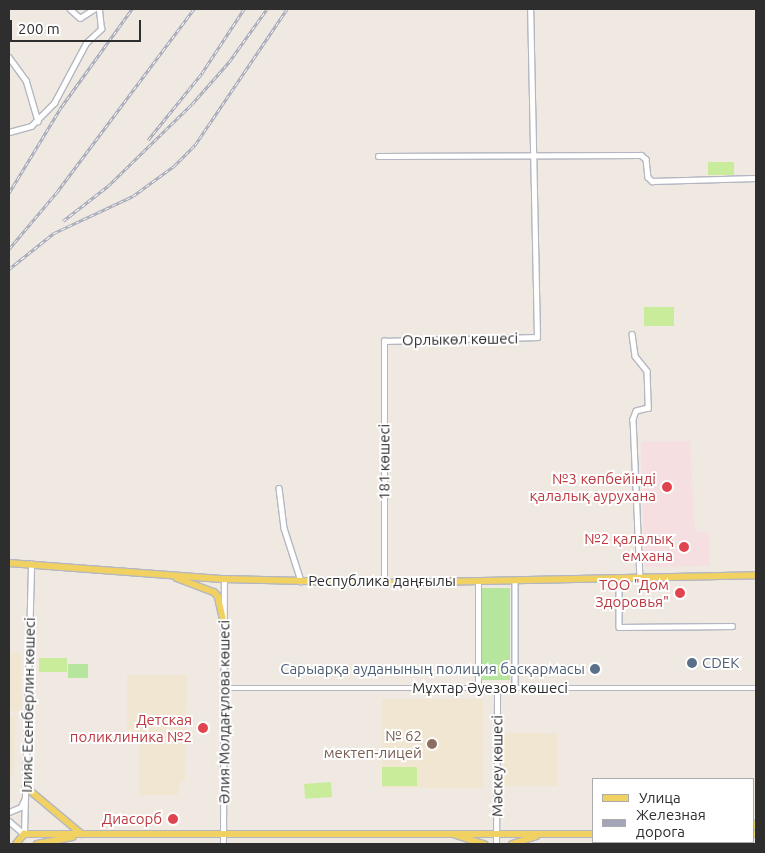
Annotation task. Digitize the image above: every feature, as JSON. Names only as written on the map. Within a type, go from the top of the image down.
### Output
[{"type":"main road","name":"Республика даңғылы","points":[[9,563],[224,579],[384,583],[756,575]]},
{"type":"main road","points":[[168,575],[214,592],[220,601],[223,617]]},
{"type":"main road","points":[[26,787],[82,834]]},
{"type":"main road","points":[[451,833],[462,840],[484,844]]},
{"type":"main road","points":[[16,844],[24,834],[592,834]]},
{"type":"main road","points":[[37,844],[82,834]]},
{"type":"main road","points":[[512,844],[542,834]]},
{"type":"street","points":[[70,9],[80,18],[94,9]]},
{"type":"street","points":[[9,132],[38,121],[65,86],[86,43],[101,29],[99,9]]},
{"type":"street","points":[[530,9],[534,156]]},
{"type":"street","points":[[9,57],[26,80],[38,121]]},
{"type":"street","points":[[378,156],[641,155],[646,158],[648,177],[652,181],[756,178]]},
{"type":"street","name":"Орлыкөл көшесі","points":[[384,341],[537,338],[534,156]]},
{"type":"street","points":[[632,334],[636,356],[647,371],[648,408],[636,410],[633,419],[640,577]]},
{"type":"street","name":"181 көшесі","points":[[384,341],[384,583]]},
{"type":"street","points":[[279,488],[284,528],[301,581]]},
{"type":"street","name":"Ілияс Есенберлин көшесі","points":[[24,834],[31,564]]},
{"type":"street","points":[[619,578],[620,627],[732,626]]},
{"type":"street","name":"Әлия Молдағұлова көшесі","points":[[223,844],[224,579]]},
{"type":"street","points":[[515,580],[515,688]]},
{"type":"street","points":[[478,581],[478,688]]},
{"type":"street","name":"Мұхтар Әуезов көшесі","points":[[224,688],[756,688]]},
{"type":"street","name":"Мәскеу көшесі","points":[[496,844],[497,688]]},
{"type":"street","points":[[9,812],[21,807],[26,787]]},
{"type":"street","points":[[9,821],[24,834]]},
{"type":"shaded area","name":"№3 көпбейінді қалалық аурухана","points":[[690,441],[695,531],[709,533],[710,566],[645,567],[641,442]]},
{"type":"shaded area","points":[[9,653],[21,653],[21,711],[9,711]]},
{"type":"shaded area","points":[[127,675],[187,675],[185,781],[180,782],[178,795],[139,795],[139,732],[127,732]]},
{"type":"shaded area","name":"№ 62 мектеп-лицей","points":[[382,699],[483,699],[483,788],[382,788]]},
{"type":"shaded area","points":[[9,716],[15,717],[14,773],[9,781]]},
{"type":"shaded area","points":[[504,733],[557,733],[557,786],[504,786]]},
{"type":"green space","points":[[708,162],[734,162],[734,175],[708,175]]},
{"type":"green space","points":[[644,307],[674,307],[674,326],[644,326]]},
{"type":"green space","points":[[480,588],[510,588],[510,680],[480,680]]},
{"type":"green space","points":[[39,658],[67,658],[67,672],[39,672]]},
{"type":"green space","points":[[68,664],[88,664],[88,678],[68,678]]},
{"type":"green space","points":[[382,767],[417,767],[417,786],[382,786]]},
{"type":"green space","points":[[331,782],[332,797],[305,799],[304,784]]},
{"type":"railway","points":[[9,193],[62,106],[132,9]]},
{"type":"railway","points":[[9,249],[57,192],[194,9]]},
{"type":"railway","points":[[148,140],[202,73],[244,9]]},
{"type":"railway","points":[[63,221],[108,186],[192,104],[229,62],[267,9]]},
{"type":"railway","points":[[9,269],[54,233],[133,196],[174,166],[195,145],[287,9]]},
{"type":"place","name":"№3 көпбейінді қалалық аурухана","points":[[667,487]]},
{"type":"place","name":"№2 қалалық емхана","points":[[684,547]]},
{"type":"place","name":"ТОО \"Дом Здоровья\"","points":[[680,593]]},
{"type":"place","name":"CDEK","points":[[692,663]]},
{"type":"place","name":"Сарыарқа ауданының полиция басқармасы","points":[[595,669]]},
{"type":"place","name":"Детская поликлиника №2","points":[[203,728]]},
{"type":"place","name":"№ 62 мектеп-лицей","points":[[432,744]]},
{"type":"place","name":"Диасорб","points":[[173,819]]}]
